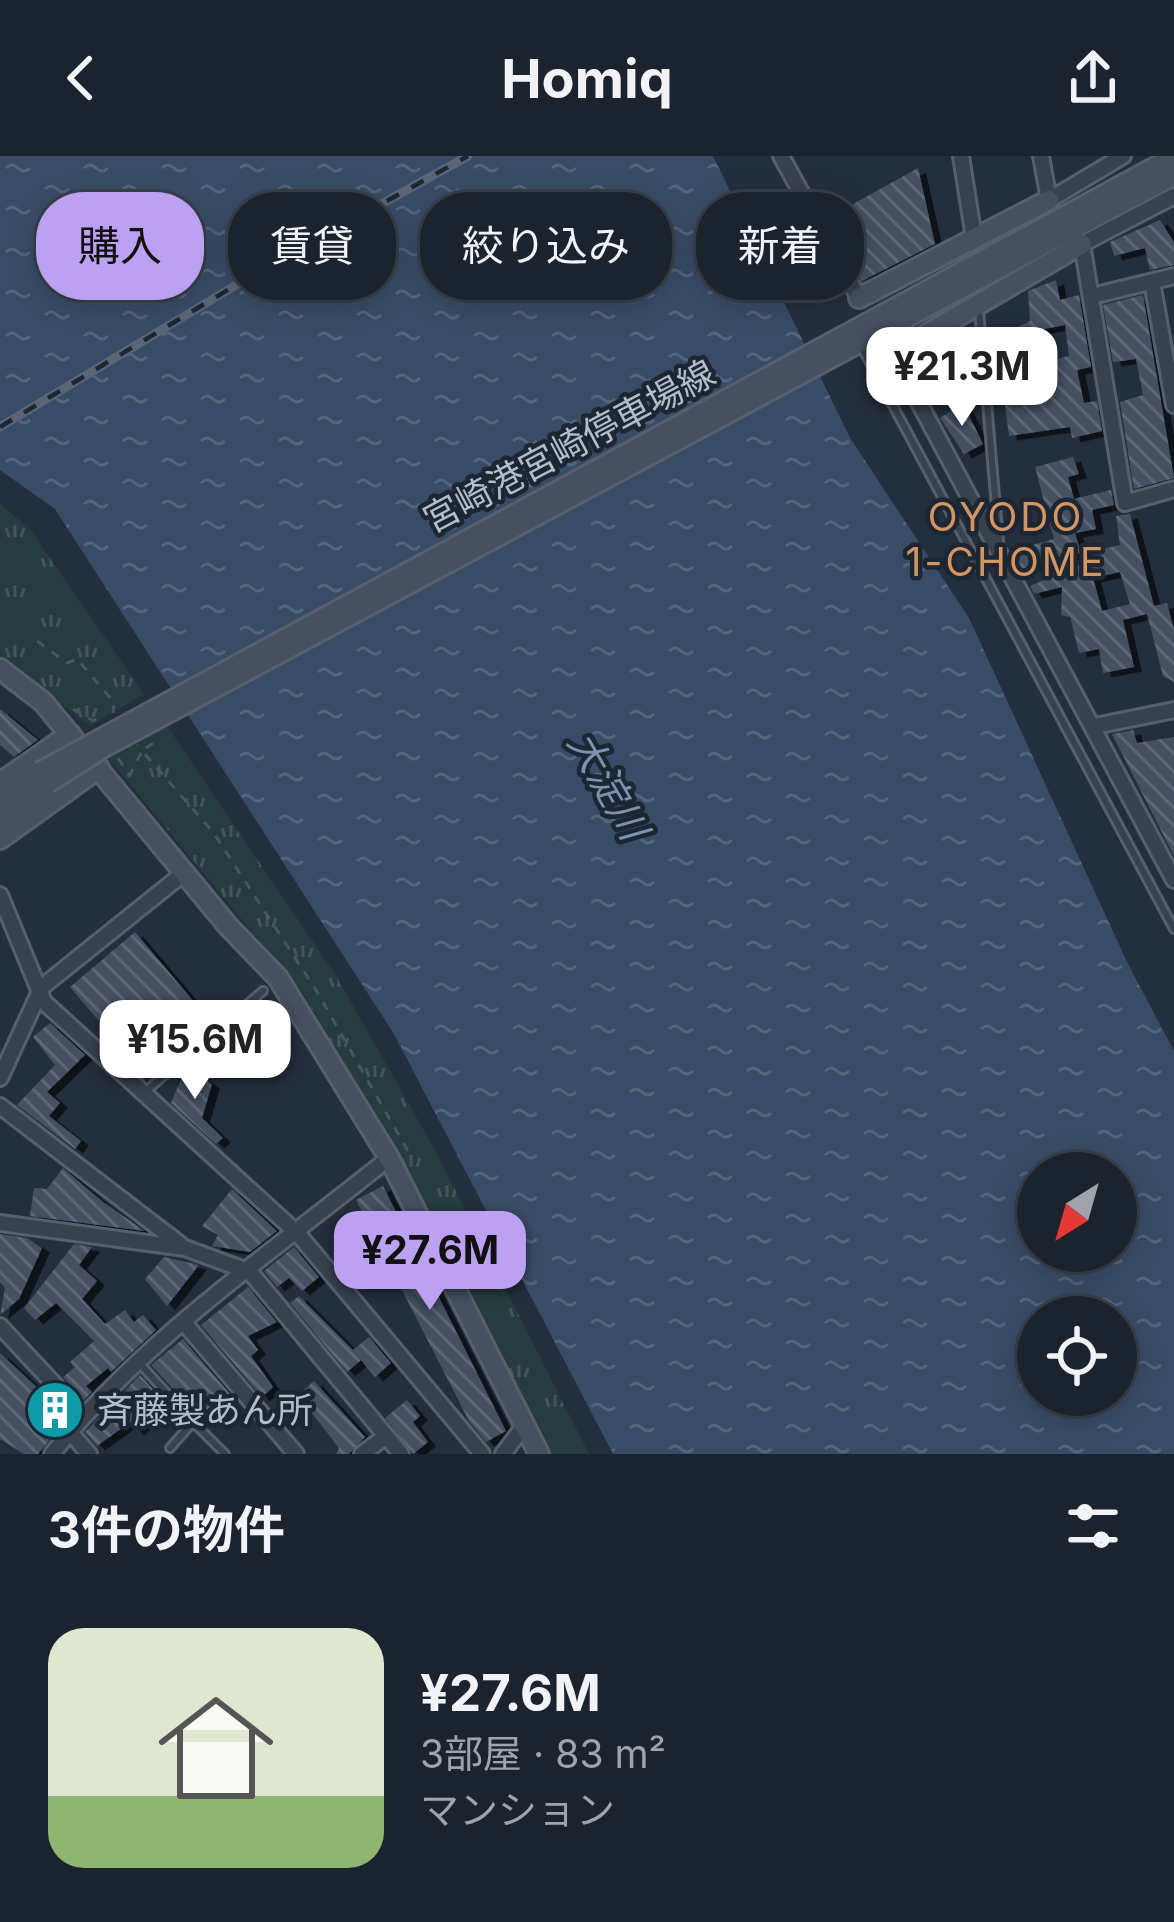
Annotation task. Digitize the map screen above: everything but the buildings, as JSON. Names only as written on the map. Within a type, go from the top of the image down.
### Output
[{"type":"main road","name":"宮崎港宮崎停車場線","points":[[2,808],[104,747],[850,342],[1174,157]]},
{"type":"main road","name":"宮崎港宮崎停車場線","points":[[850,342],[1174,175]]},
{"type":"main road","points":[[864,295],[1049,200]]},
{"type":"main road","points":[[893,354],[1082,244]]},
{"type":"main road","points":[[0,669],[43,702],[278,979],[398,1154],[538,1454]]},
{"type":"main road","points":[[0,783],[70,734]]},
{"type":"main road","points":[[0,838],[99,768]]},
{"type":"street","points":[[781,156],[801,192]]},
{"type":"street","points":[[961,156],[974,238]]},
{"type":"street","points":[[1041,156],[1049,200],[1123,156]]},
{"type":"street","points":[[1174,196],[1082,244],[1125,503],[1174,490]]},
{"type":"street","points":[[1092,296],[1174,276]]},
{"type":"street","points":[[1152,282],[1174,405]]},
{"type":"street","points":[[893,354],[1174,880]]},
{"type":"street","points":[[1095,726],[1174,710]]},
{"type":"street","points":[[0,1078],[42,987],[184,873]]},
{"type":"street","points":[[0,896],[42,987],[44,1002],[298,1234],[482,1454]]},
{"type":"street","points":[[0,1106],[185,1248]]},
{"type":"street","points":[[52,1454],[83,1415],[185,1324],[398,1154]]},
{"type":"street","points":[[0,1223],[185,1248],[250,1271],[401,1454]]},
{"type":"street","points":[[185,1324],[296,1454]]},
{"type":"street","points":[[0,1326],[83,1415]]},
{"type":"street","points":[[503,1454],[524,1426]]},
{"type":"street","points":[[70,1432],[89,1454]]},
{"type":"street","points":[[362,1454],[386,1436]]},
{"type":"lane","points":[[979,306],[992,408],[998,551]]},
{"type":"lane","points":[[850,342],[1174,929]]},
{"type":"lane","points":[[143,1094],[263,991]]},
{"type":"lane","points":[[139,1364],[225,1454]]},
{"type":"lane","points":[[170,1448],[194,1422]]},
{"type":"path","points":[[37,641],[67,663],[77,659],[114,702],[110,709]]},
{"type":"path","points":[[73,709],[93,721],[103,716]]},
{"type":"path","points":[[153,743],[142,751],[226,851],[316,990],[398,1154]]},
{"type":"path","points":[[124,751],[116,755],[130,776]]},
{"type":"green space","points":[[0,504],[29,528],[144,694],[90,726],[0,657]]},
{"type":"green space","points":[[167,726],[336,976],[436,1152],[589,1454],[547,1454],[382,1129],[302,992],[108,758]]},
{"type":"water","name":"大淀川","points":[[0,156],[713,156],[730,192],[696,192],[696,300],[783,300],[850,438],[969,618],[1127,962],[1174,1051],[1174,1454],[613,1454],[394,1034],[55,509],[0,470]]},
{"type":"railway","points":[[0,427],[241,282],[468,156]]},
{"type":"place","name":"斉藤製あん所","points":[[55,1410]]},
{"type":"district","name":"OYODO 1-CHOME","points":[[1006,540]]}]
